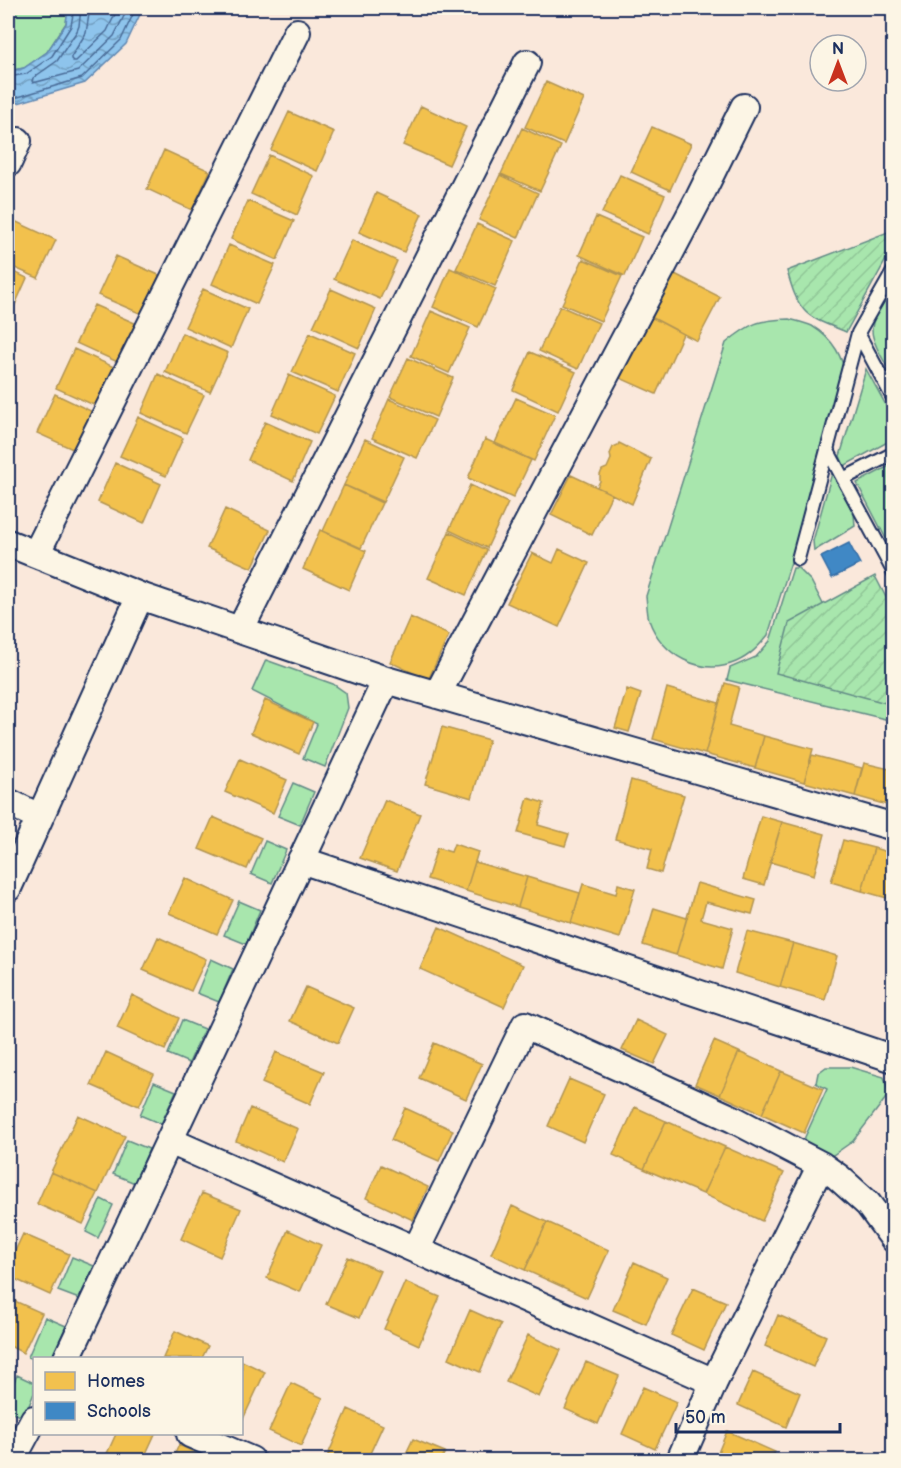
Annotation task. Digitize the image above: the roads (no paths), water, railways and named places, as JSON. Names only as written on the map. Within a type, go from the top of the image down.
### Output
[{"type":"street","points":[[36,554],[297,32]]},
{"type":"street","points":[[240,630],[527,63]]},
{"type":"street","points":[[437,694],[744,107]]},
{"type":"street","points":[[8,543],[140,596],[386,680],[894,827]]},
{"type":"street","points":[[8,888],[140,596]]},
{"type":"street","points":[[68,1357],[386,680]]},
{"type":"street","points":[[8,802],[39,817]]},
{"type":"street","points":[[302,860],[894,1059]]},
{"type":"street","points":[[416,1250],[525,1025],[733,1119],[821,1166],[838,1177],[868,1204],[894,1239]]},
{"type":"street","points":[[170,1141],[714,1382]]},
{"type":"street","points":[[680,1461],[714,1382],[821,1166]]},
{"type":"street","points":[[12,1461],[33,1421]]},
{"type":"street","points":[[192,1435],[251,1461]]},
{"type":"lane","points":[[798,559],[858,333],[894,270]]},
{"type":"lane","points":[[858,333],[894,400]]},
{"type":"lane","points":[[827,449],[894,573]]},
{"type":"lane","points":[[843,479],[894,453]]},
{"type":"water","points":[[68,8],[143,8],[126,44],[85,83],[8,106],[8,71],[24,68],[47,52],[66,24]]}]
